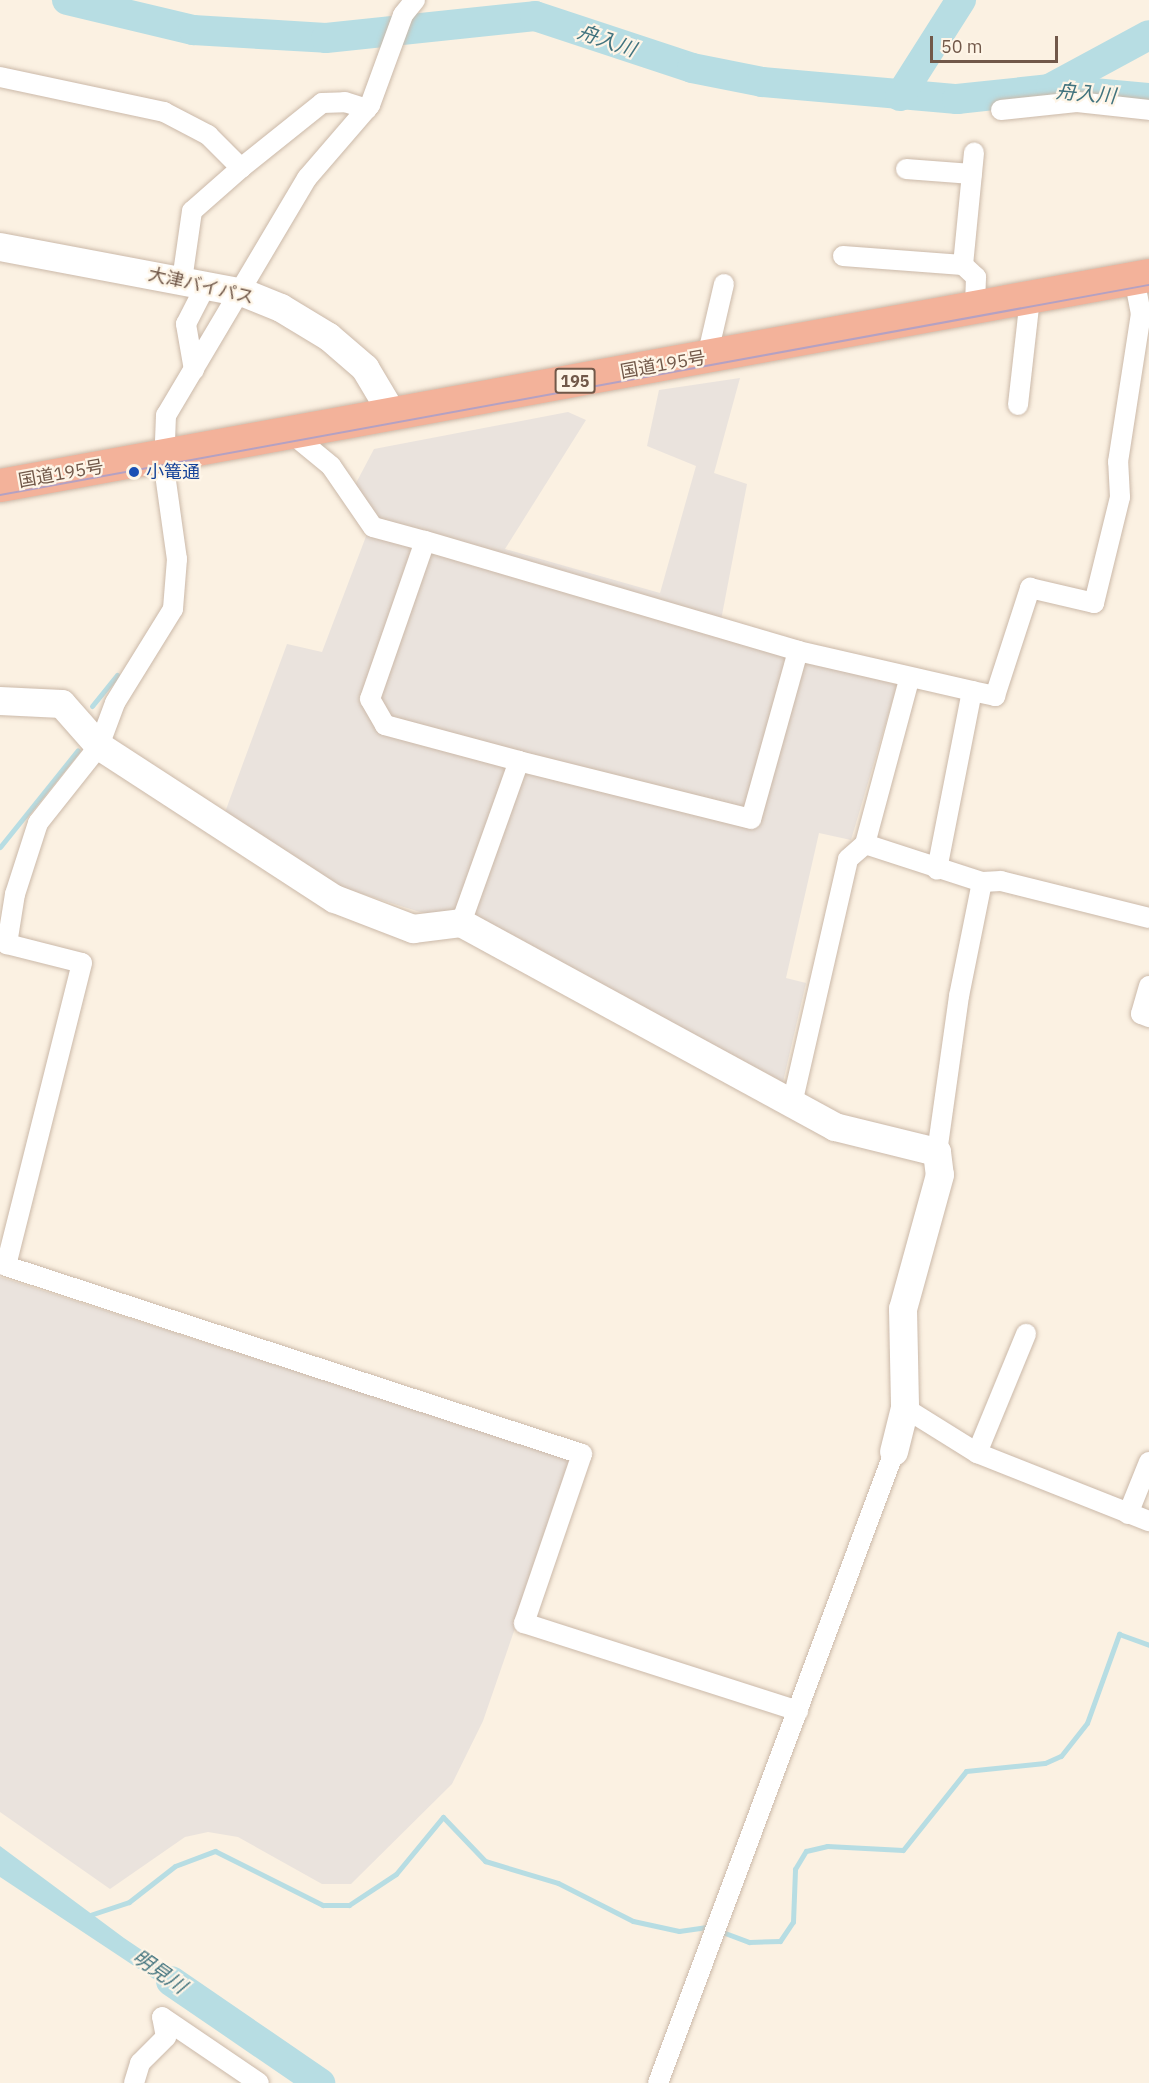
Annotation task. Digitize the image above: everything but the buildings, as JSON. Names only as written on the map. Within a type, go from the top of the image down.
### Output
[{"type":"highway","name":"国道195号","points":[[0,485],[393,415],[1142,276]]},
{"type":"street","points":[[415,0],[403,15],[367,110],[307,178],[244,293],[166,415],[163,456],[177,559],[173,609],[115,703],[99,746],[38,823],[15,894],[7,944],[82,963],[6,1266],[582,1454],[524,1623],[798,1711]]},
{"type":"street","points":[[0,77],[164,112],[208,135],[241,168]]},
{"type":"street","points":[[194,370],[186,324],[194,283],[192,211],[322,103],[345,102],[367,110]]},
{"type":"street","points":[[1001,110],[1077,102],[1149,110]]},
{"type":"street","points":[[963,265],[974,153]]},
{"type":"street","points":[[906,169],[972,174]]},
{"type":"street","name":"大津バイパス","points":[[0,247],[244,293],[329,337],[365,368],[393,415]]},
{"type":"street","points":[[843,256],[963,265],[976,277],[975,308]]},
{"type":"street","points":[[792,1104],[848,859],[865,844],[909,680],[914,673],[995,696],[1030,588],[1094,603],[1120,497],[1118,462],[1141,314],[1142,276]]},
{"type":"street","points":[[707,357],[724,284]]},
{"type":"street","points":[[1018,405],[1030,298]]},
{"type":"street","points":[[291,433],[331,466],[373,527],[798,651],[909,680]]},
{"type":"street","points":[[425,541],[370,699],[385,725],[751,819],[798,651]]},
{"type":"street","points":[[937,870],[972,690]]},
{"type":"street","points":[[0,701],[62,704],[99,746],[335,899],[413,929],[461,923],[835,1127],[938,1152]]},
{"type":"street","points":[[461,923],[519,760]]},
{"type":"street","points":[[865,844],[937,870],[982,882],[1001,881],[1149,918]]},
{"type":"street","points":[[658,2083],[718,1931],[894,1452],[905,1408],[903,1309],[940,1176],[938,1152],[958,996],[982,882]]},
{"type":"street","points":[[1149,986],[1141,1014],[1149,1017]]},
{"type":"street","points":[[978,1453],[1026,1334]]},
{"type":"street","points":[[905,1408],[978,1453],[1149,1521]]},
{"type":"street","points":[[1128,1514],[1149,1462]]},
{"type":"street","points":[[134,2083],[140,2063],[166,2037],[162,2017],[259,2083]]},
{"type":"shaded area","points":[[740,378],[714,473],[747,484],[718,636],[897,685],[851,840],[819,833],[786,978],[806,983],[783,1082],[486,924],[420,912],[337,886],[224,815],[287,644],[322,652],[373,518],[355,485],[374,449],[568,412],[586,420],[505,549],[660,593],[696,466],[647,446],[659,390]]},
{"type":"shaded area","points":[[0,1277],[573,1460],[483,1721],[452,1784],[351,1884],[322,1884],[238,1837],[208,1832],[185,1837],[110,1889],[0,1812]]},
{"type":"water","points":[[0,1846],[124,1938],[214,1999],[199,2009],[0,1877]]},
{"type":"waterway","name":"舟入川","points":[[67,0],[193,30],[326,38],[535,16],[692,68],[762,82],[957,99],[1050,89],[1149,98]]},
{"type":"waterway","points":[[900,96],[961,0]]},
{"type":"waterway","points":[[1051,88],[1149,35]]},
{"type":"waterway","points":[[92,706],[117,675]]},
{"type":"waterway","points":[[0,847],[78,750]]},
{"type":"waterway","points":[[87,1916],[129,1902],[175,1866],[215,1851],[323,1905],[349,1905],[396,1874],[443,1817],[485,1861],[558,1883],[633,1921],[679,1931],[709,1927],[749,1942],[780,1941],[793,1922],[795,1869],[806,1851],[827,1846],[903,1850],[966,1771],[1045,1763],[1061,1756],[1087,1723],[1119,1634],[1149,1645]]},
{"type":"waterway","name":"明見川","points":[[171,1981],[320,2083]]},
{"type":"tram line","points":[[0,495],[1149,285]]},
{"type":"place","name":"小篭通","points":[[134,472]]}]
